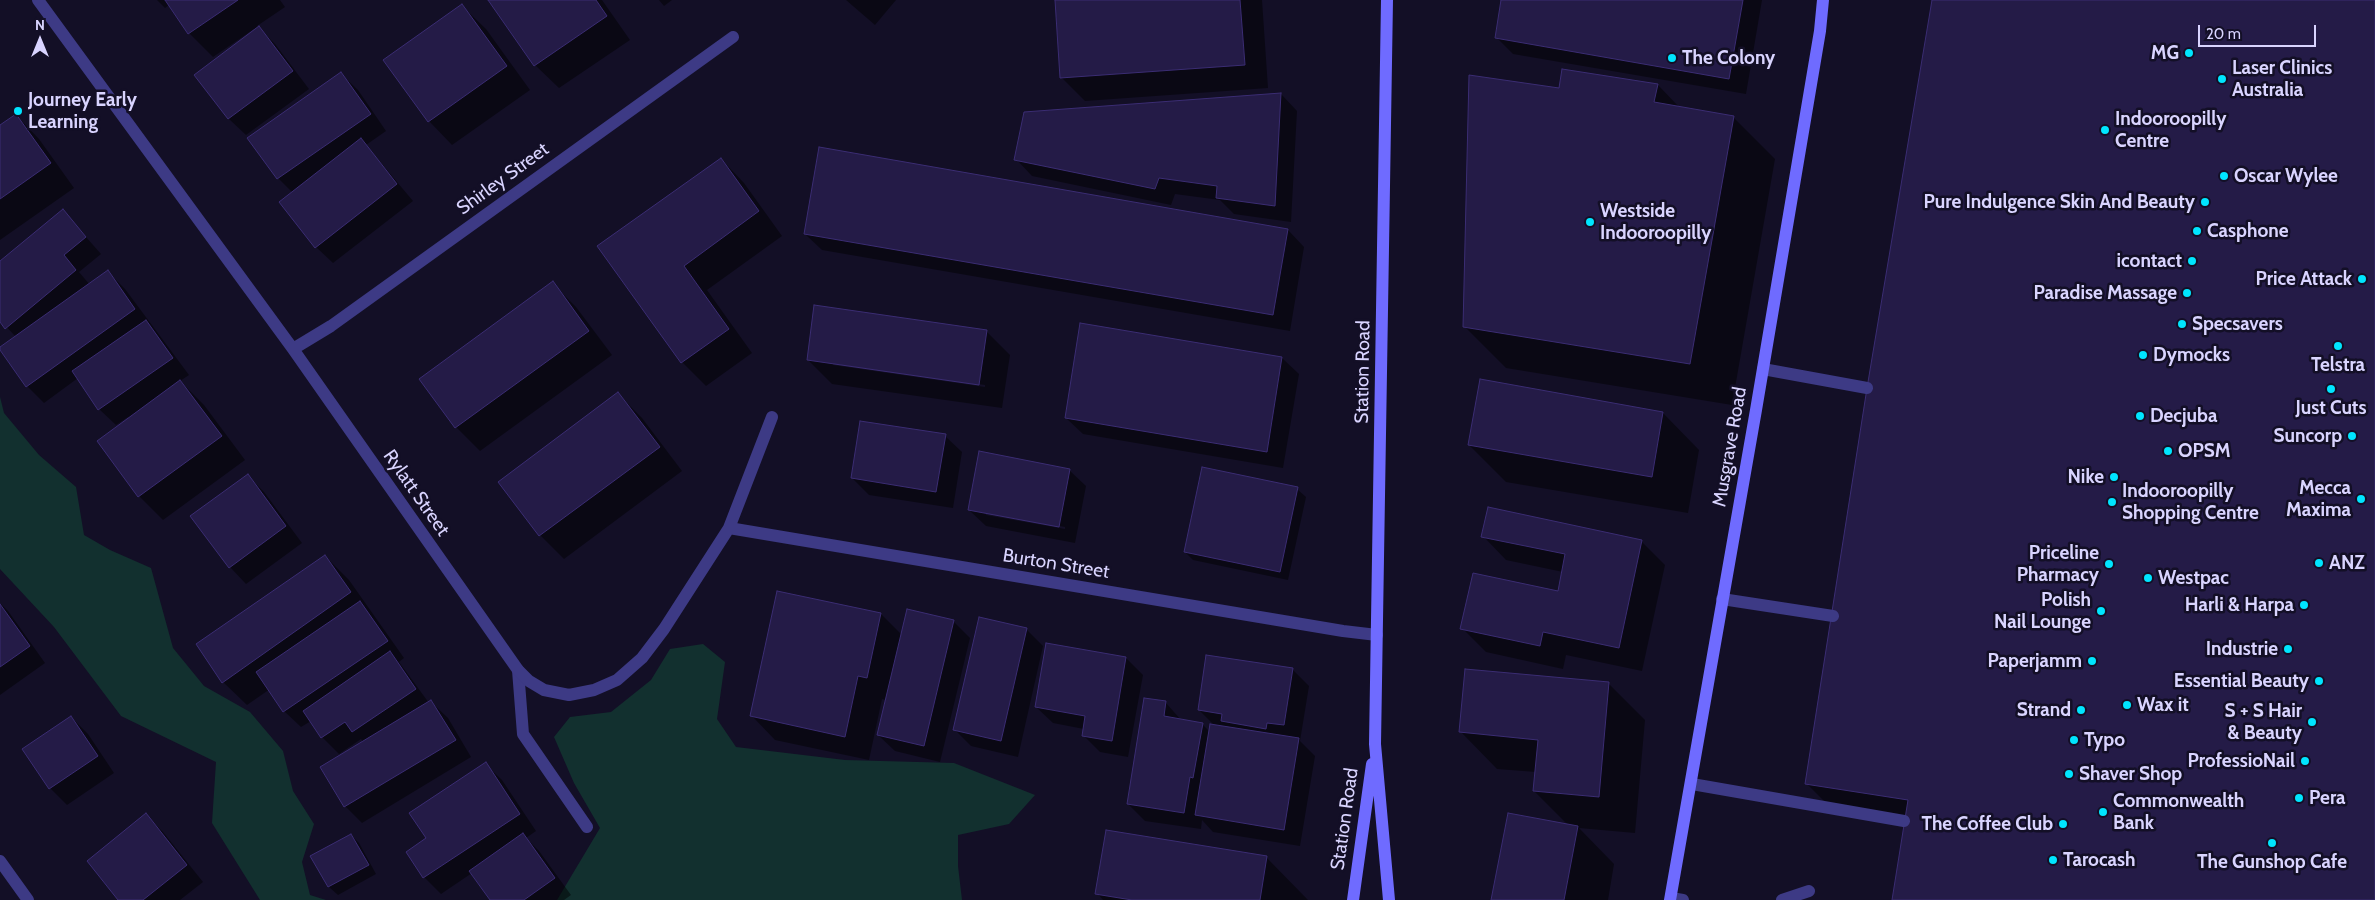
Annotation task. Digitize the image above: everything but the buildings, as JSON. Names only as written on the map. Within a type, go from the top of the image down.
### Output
[{"type":"street","name":"Rylatt Street","points":[[38,0],[292,349],[518,670],[544,690],[561,694],[585,692],[617,680],[638,662],[653,644],[729,528],[772,418]]},
{"type":"street","name":"Station Road","points":[[1387,0],[1375,744],[1389,900]]},
{"type":"street","name":"Musgrave Road","points":[[1675,899],[1722,599],[1820,31],[1823,0]]},
{"type":"street","points":[[1820,31],[1831,0]]},
{"type":"street","name":"Shirley Street","points":[[292,349],[331,326],[733,37]]},
{"type":"street","points":[[1763,369],[1867,388]]},
{"type":"street","name":"Burton Street","points":[[729,528],[896,558],[1377,635]]},
{"type":"street","points":[[1722,599],[1833,616]]},
{"type":"street","points":[[518,670],[522,734],[587,827]]},
{"type":"street","name":"Station Road","points":[[1353,900],[1375,744]]},
{"type":"street","points":[[1692,784],[1904,821]]},
{"type":"street","points":[[0,861],[28,900]]},
{"type":"street","points":[[1782,900],[1809,891]]},
{"type":"green space","points":[[0,397],[4,413],[39,455],[76,487],[84,535],[110,550],[151,568],[173,648],[204,686],[250,712],[283,751],[293,791],[314,824],[302,862],[310,895],[326,900],[260,900],[212,823],[216,762],[121,716],[54,627],[0,569]]},
{"type":"green space","points":[[703,644],[725,662],[717,719],[736,747],[845,760],[954,763],[1035,795],[1009,824],[958,835],[958,866],[962,900],[557,900],[600,828],[574,783],[554,737],[570,717],[611,712],[651,680],[670,649]]},
{"type":"place","name":"MG","points":[[2189,53]]},
{"type":"place","name":"The Colony","points":[[1672,58]]},
{"type":"place","name":"Laser Clinics Australia","points":[[2222,79]]},
{"type":"place","name":"Journey Early Learning","points":[[18,111]]},
{"type":"place","name":"Indooroopilly Centre","points":[[2105,130]]},
{"type":"place","name":"Oscar Wylee","points":[[2224,176]]},
{"type":"place","name":"Pure Indulgence Skin And Beauty","points":[[2205,202]]},
{"type":"place","name":"Westside Indooroopilly","points":[[1590,222]]},
{"type":"place","name":"Casphone","points":[[2197,231]]},
{"type":"place","name":"icontact","points":[[2192,261]]},
{"type":"place","name":"Price Attack","points":[[2362,279]]},
{"type":"place","name":"Paradise Massage","points":[[2187,293]]},
{"type":"place","name":"Specsavers","points":[[2182,324]]},
{"type":"place","name":"Telstra","points":[[2338,346]]},
{"type":"place","name":"Dymocks","points":[[2143,355]]},
{"type":"place","name":"Just Cuts","points":[[2331,389]]},
{"type":"place","name":"Decjuba","points":[[2140,416]]},
{"type":"place","name":"Suncorp","points":[[2352,436]]},
{"type":"place","name":"OPSM","points":[[2168,451]]},
{"type":"place","name":"Nike","points":[[2114,477]]},
{"type":"place","name":"Mecca Maxima","points":[[2361,499]]},
{"type":"place","name":"Indooroopilly Shopping Centre","points":[[2112,502]]},
{"type":"place","name":"ANZ","points":[[2319,563]]},
{"type":"place","name":"Priceline Pharmacy","points":[[2109,564]]},
{"type":"place","name":"Westpac","points":[[2148,578]]},
{"type":"place","name":"Harli & Harpa","points":[[2304,605]]},
{"type":"place","name":"Polish Nail Lounge","points":[[2101,611]]},
{"type":"place","name":"Industrie","points":[[2288,649]]},
{"type":"place","name":"Paperjamm","points":[[2092,661]]},
{"type":"place","name":"Essential Beauty","points":[[2319,681]]},
{"type":"place","name":"Wax it","points":[[2127,705]]},
{"type":"place","name":"Strand","points":[[2081,710]]},
{"type":"place","name":"S + S Hair & Beauty","points":[[2312,722]]},
{"type":"place","name":"Typo","points":[[2074,740]]},
{"type":"place","name":"ProfessioNail","points":[[2305,761]]},
{"type":"place","name":"Shaver Shop","points":[[2069,774]]},
{"type":"place","name":"Pera","points":[[2299,798]]},
{"type":"place","name":"Commonwealth Bank","points":[[2103,812]]},
{"type":"place","name":"The Coffee Club","points":[[2063,824]]},
{"type":"place","name":"The Gunshop Cafe","points":[[2272,843]]},
{"type":"place","name":"Tarocash","points":[[2053,860]]}]
